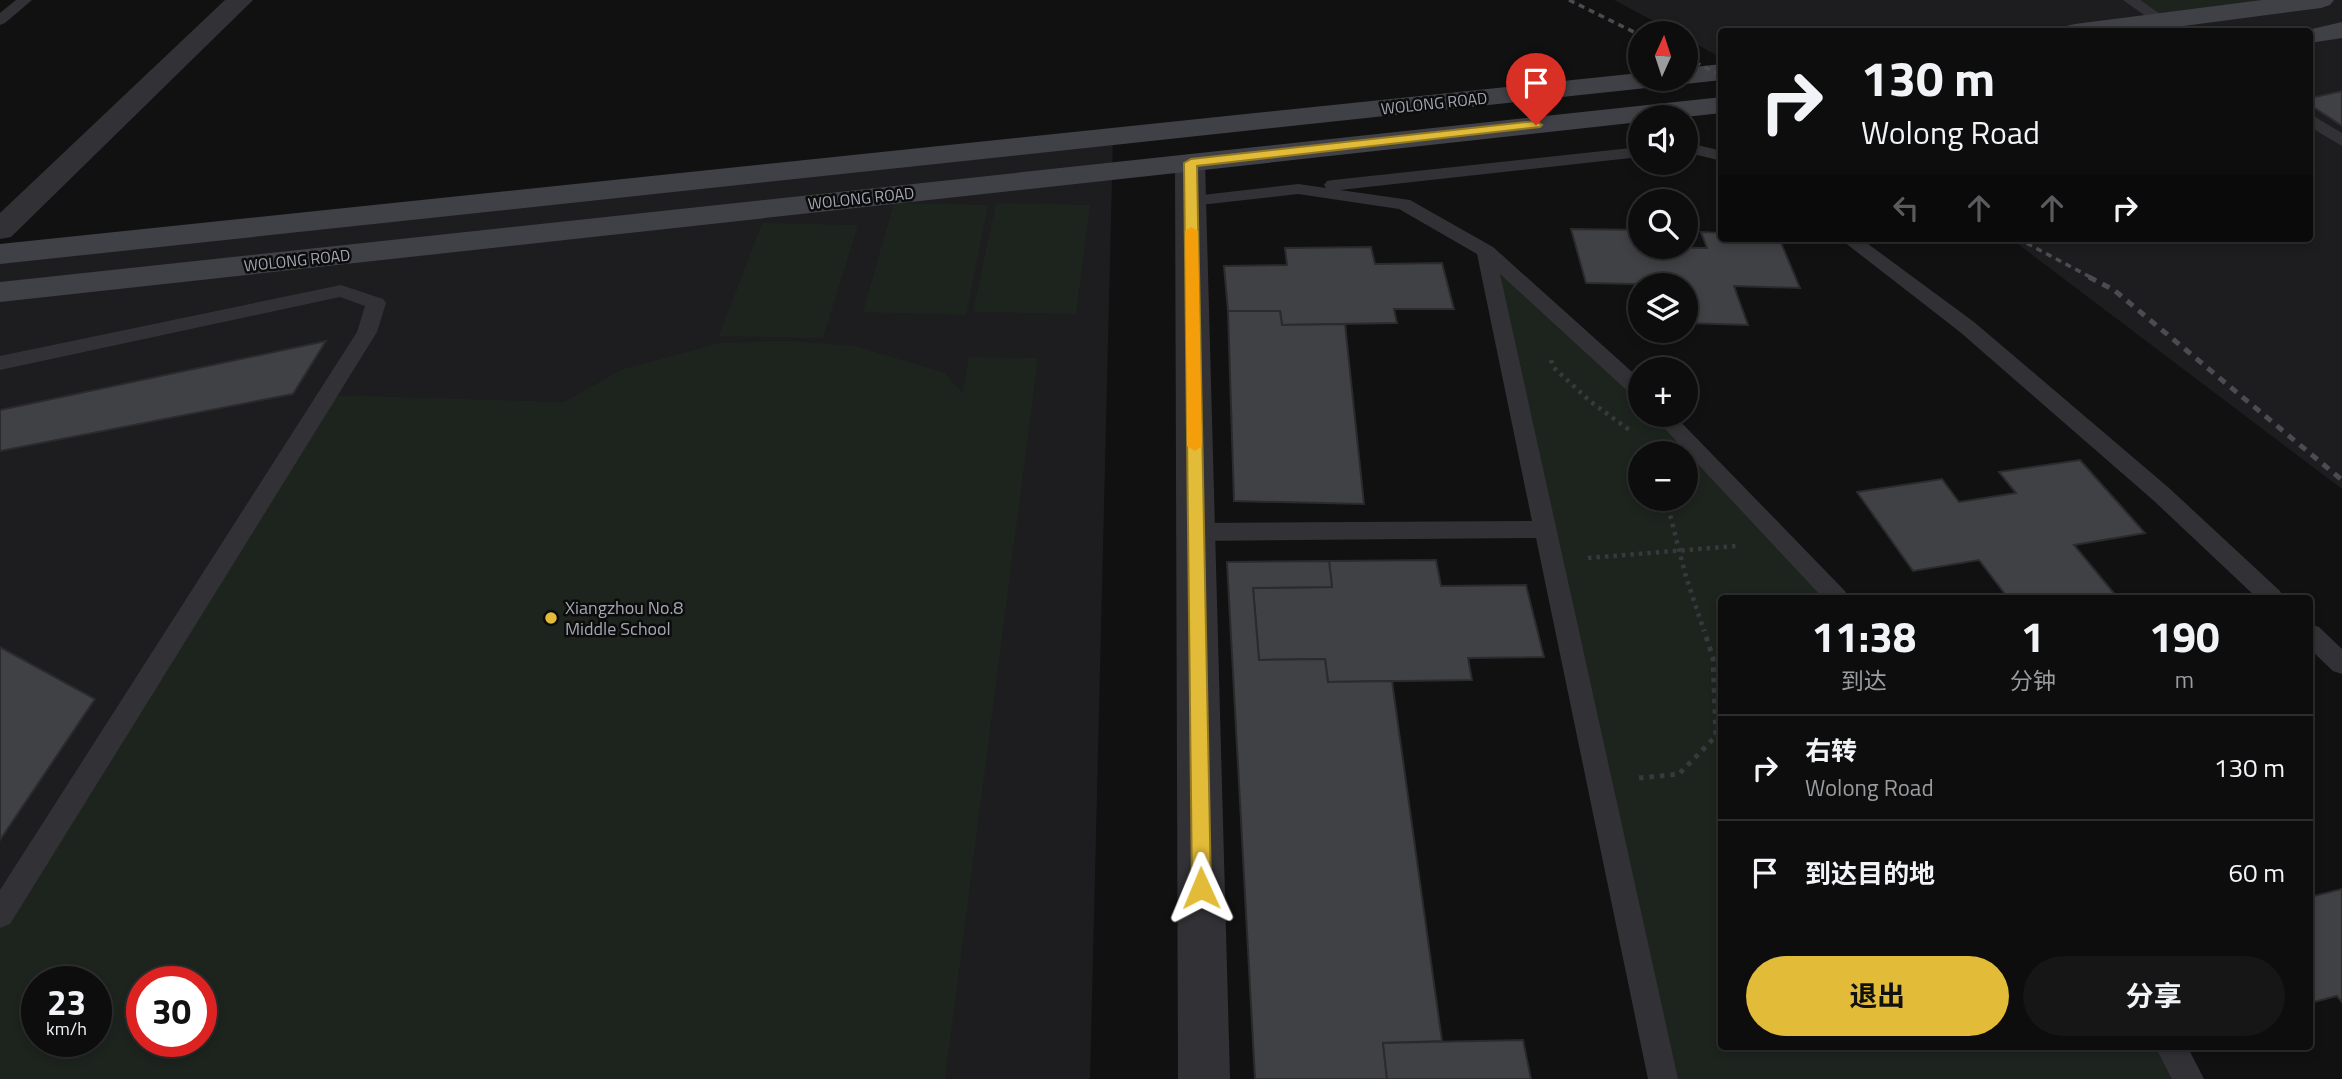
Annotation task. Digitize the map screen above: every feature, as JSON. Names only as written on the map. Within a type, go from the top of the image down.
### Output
[{"type":"main road","points":[[2152,28],[2171,27],[2321,0]]},
{"type":"main road","points":[[2313,35],[2342,30]]},
{"type":"main road","points":[[1698,75],[1718,72]]},
{"type":"main road","name":"WOLONG ROAD","points":[[0,254],[1628,82]]},
{"type":"main road","name":"WOLONG ROAD","points":[[0,292],[1191,182],[1718,105]]},
{"type":"street","points":[[0,230],[240,0]]},
{"type":"street","points":[[1191,182],[1204,1079]]},
{"type":"lane","points":[[0,20],[24,0]]},
{"type":"lane","points":[[2130,0],[2171,27]]},
{"type":"lane","points":[[2313,121],[2342,141]]},
{"type":"lane","points":[[1698,150],[1718,155]]},
{"type":"lane","points":[[1298,189],[1628,153]]},
{"type":"lane","points":[[1191,182],[1298,189],[1404,204],[1486,251],[1628,380]]},
{"type":"lane","points":[[1853,242],[1967,327],[2161,494],[2269,595]]},
{"type":"lane","points":[[1486,251],[1663,1079]]},
{"type":"lane","points":[[0,363],[341,291],[376,303],[367,332],[0,915]]},
{"type":"lane","points":[[1674,427],[1834,595]]},
{"type":"lane","points":[[1196,532],[1545,529]]},
{"type":"lane","points":[[2313,637],[2342,664]]},
{"type":"lane","points":[[2172,1050],[2189,1079]]},
{"type":"path","points":[[1600,782],[1679,774],[1716,736],[1713,658],[1669,511]]},
{"type":"path","points":[[1552,561],[1679,549],[1785,543]]},
{"type":"shaded area","points":[[1614,0],[2342,0],[2342,489],[2015,242],[2313,242],[2313,28],[1718,28],[1718,56],[1698,45],[1698,21],[1653,21]]},
{"type":"shaded area","points":[[2130,0],[2321,0],[2164,21]]},
{"type":"shaded area","name":"Xiangzhou No.8 Middle School","points":[[1113,137],[1090,1079],[0,1079],[0,254]]},
{"type":"shaded area","points":[[894,203],[988,205],[966,315],[863,312]]},
{"type":"shaded area","points":[[996,203],[1090,205],[1076,314],[973,312]]},
{"type":"shaded area","points":[[762,223],[858,225],[823,338],[719,336]]},
{"type":"shaded area","points":[[1486,251],[1628,380],[1628,427],[1673,427],[1687,441],[1628,441],[1628,511],[1698,511],[1698,453],[1834,595],[1718,595],[1718,1050],[2172,1050],[2189,1079],[1663,1079]]},
{"type":"shaded area","name":"Xiangzhou No.8 Middle School","points":[[789,341],[855,346],[945,373],[962,393],[969,357],[1038,358],[945,1079],[0,1079],[0,915],[328,395],[564,402],[621,370],[719,343]]},
{"type":"building","points":[[2342,91],[2342,126],[2313,107],[2313,97]]},
{"type":"building","points":[[1571,229],[1628,230],[1628,259],[1698,259],[1698,248],[1707,248],[1701,232],[1718,233],[1718,242],[1781,242],[1800,288],[1734,286],[1748,325],[1698,323],[1698,273],[1628,273],[1628,284],[1586,283]]},
{"type":"building","points":[[1371,247],[1375,264],[1442,263],[1454,309],[1394,309],[1397,323],[1282,325],[1280,311],[1228,311],[1224,266],[1287,265],[1285,248]]},
{"type":"building","points":[[1228,311],[1280,311],[1282,325],[1345,324],[1364,504],[1234,501]]},
{"type":"building","points":[[326,341],[293,394],[0,451],[0,410]]},
{"type":"building","points":[[2080,460],[2145,533],[2074,545],[2116,595],[2006,595],[1979,560],[1913,571],[1857,492],[1942,479],[1959,502],[2016,493],[1999,472]]},
{"type":"building","points":[[1436,560],[1441,586],[1526,585],[1544,657],[1468,658],[1472,680],[1328,682],[1325,659],[1259,660],[1253,588],[1332,587],[1329,561]]},
{"type":"building","points":[[1329,561],[1332,587],[1253,588],[1259,660],[1325,659],[1328,682],[1392,681],[1442,1041],[1383,1043],[1387,1079],[1255,1079],[1227,562]]},
{"type":"building","points":[[0,647],[95,699],[0,840]]},
{"type":"building","points":[[2342,889],[2342,1002],[2337,996],[2313,1002],[2313,896]]},
{"type":"building","points":[[1523,1040],[1531,1079],[1387,1079],[1383,1043]]},
{"type":"railway","points":[[1569,0],[1628,29]]},
{"type":"railway","points":[[1698,64],[1718,74]]},
{"type":"railway","points":[[2024,242],[2092,278]]},
{"type":"railway","points":[[2089,277],[2114,290],[2342,480]]},
{"type":"slow traffic","points":[[1191,231],[1195,446]]},
{"type":"place","name":"Xiangzhou No.8 Middle School","points":[[551,618]]},
{"type":"route","points":[[1201,888],[1191,163],[1536,125]]}]
